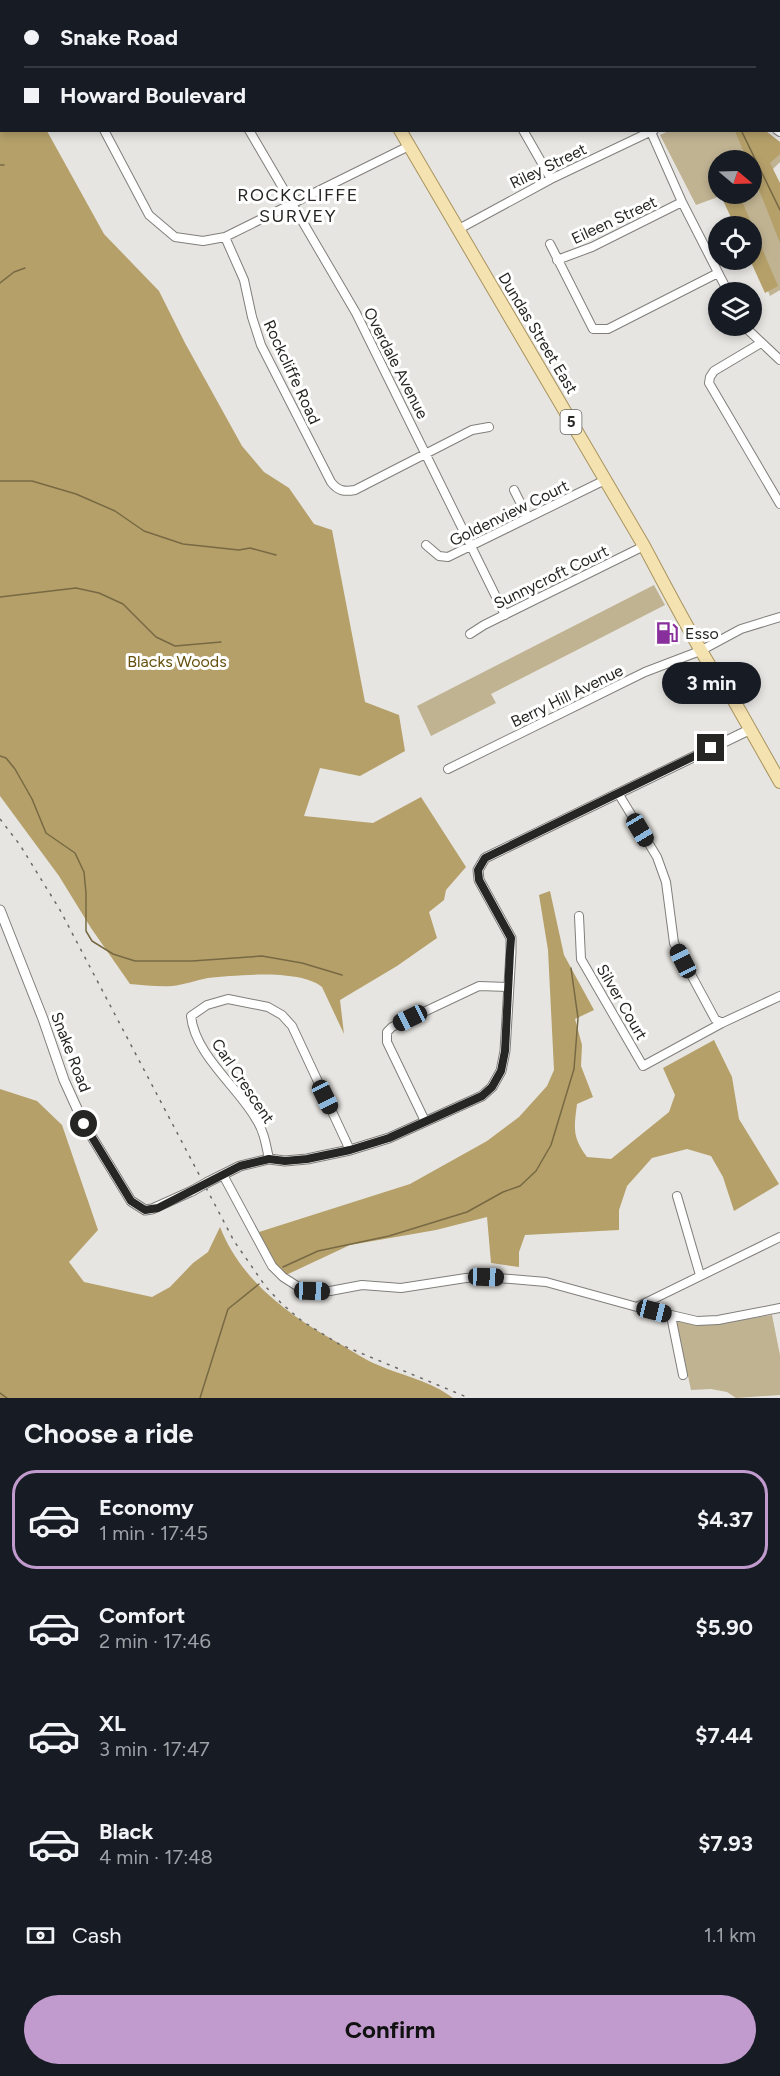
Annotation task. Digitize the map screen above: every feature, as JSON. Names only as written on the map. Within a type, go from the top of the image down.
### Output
[{"type":"main road","name":"Dundas Street East","points":[[401,132],[644,546],[682,615],[690,621],[704,649],[724,676],[724,683],[780,782]]},
{"type":"street","points":[[105,132],[149,215],[175,237],[202,241],[225,237],[409,146]]},
{"type":"street","name":"Overdale Avenue","points":[[250,132],[356,313],[505,615]]},
{"type":"street","points":[[524,132],[551,179]]},
{"type":"street","name":"Riley Street","points":[[457,230],[551,179],[650,132]]},
{"type":"street","points":[[652,132],[682,202],[723,282]]},
{"type":"street","name":"Eileen Street","points":[[557,260],[592,247],[682,202]]},
{"type":"street","name":"Rockcliffe Road","points":[[225,237],[244,280],[261,345],[331,482],[337,489],[355,490],[427,454]]},
{"type":"street","points":[[550,244],[593,329],[608,329],[718,273]]},
{"type":"street","points":[[754,336],[780,360]]},
{"type":"street","points":[[761,343],[714,371],[710,377],[710,383],[780,504]]},
{"type":"street","points":[[427,454],[472,430],[489,427]]},
{"type":"street","name":"Goldenview Court","points":[[426,545],[436,555],[444,558],[605,480]]},
{"type":"street","points":[[514,490],[528,518]]},
{"type":"street","name":"Sunnycroft Court","points":[[470,634],[644,546]]},
{"type":"street","name":"Berry Hill Avenue","points":[[448,769],[645,672],[704,649],[741,629],[780,617]]},
{"type":"street","points":[[752,729],[618,794],[657,857],[666,882],[674,943],[715,1019],[722,1023],[780,996]]},
{"type":"street","name":"Snake Road","points":[[0,910],[43,1019],[64,1080],[84,1124],[131,1201],[145,1210],[158,1208],[240,1166],[269,1159],[285,1161],[307,1159],[350,1150],[389,1138],[482,1096],[492,1087],[501,1071],[505,1051],[511,938],[479,880],[478,870],[485,858],[618,794]]},
{"type":"street","name":"Silver Court","points":[[579,916],[581,959],[643,1066],[722,1023]]},
{"type":"street","points":[[425,1121],[387,1042],[387,1032],[392,1027],[479,986],[508,987]]},
{"type":"street","name":"Carl Crescent","points":[[269,1159],[263,1134],[256,1118],[212,1063],[192,1027],[191,1017],[207,1005],[228,999],[268,1007],[282,1015],[292,1026],[350,1150]]},
{"type":"street","points":[[223,1175],[273,1266],[283,1277],[297,1286],[312,1291],[330,1291],[362,1285],[401,1288],[466,1278],[515,1278],[546,1282],[670,1316],[697,1321],[718,1320],[780,1308]]},
{"type":"street","points":[[677,1196],[700,1275]]},
{"type":"street","points":[[637,1307],[780,1237]]},
{"type":"street","points":[[670,1316],[683,1375]]},
{"type":"shaded area","points":[[667,132],[765,132],[780,142],[780,162],[772,170],[780,186],[780,290],[770,296],[760,270],[762,216],[745,216],[737,204],[762,204],[762,150],[708,150],[708,201],[696,205],[660,135]]},
{"type":"shaded area","points":[[654,585],[665,605],[491,694],[496,703],[431,736],[417,706]]},
{"type":"shaded area","points":[[772,1315],[780,1355],[780,1395],[736,1398],[727,1392],[711,1389],[691,1390],[676,1320],[721,1323]]},
{"type":"green space","name":"Blacks Woods","points":[[0,132],[48,132],[104,234],[159,291],[242,446],[264,472],[289,488],[314,524],[332,530],[365,702],[399,715],[405,751],[360,776],[320,768],[304,816],[373,823],[421,797],[466,867],[446,890],[444,900],[429,912],[437,938],[397,966],[340,1000],[344,1034],[322,987],[312,981],[284,975],[251,975],[208,978],[172,986],[130,984],[91,928],[59,876],[0,796]]},
{"type":"green space","points":[[735,132],[767,132],[780,142],[780,154],[770,163],[780,183],[780,243],[762,197],[762,150],[743,150]]},
{"type":"green space","points":[[725,204],[743,204],[748,216],[730,216]]},
{"type":"green space","points":[[762,248],[778,286],[765,293],[762,282],[755,270],[762,270]]},
{"type":"green space","points":[[550,891],[564,955],[594,1010],[575,1019],[582,1045],[581,1066],[593,1097],[577,1104],[575,1120],[576,1138],[587,1157],[611,1159],[669,1112],[675,1095],[663,1068],[714,1040],[732,1077],[739,1119],[779,1184],[734,1211],[723,1177],[711,1156],[687,1149],[652,1158],[627,1186],[619,1210],[619,1230],[525,1235],[519,1252],[519,1267],[491,1263],[487,1217],[436,1230],[350,1245],[286,1275],[267,1255],[259,1232],[410,1184],[487,1141],[519,1117],[547,1086],[554,1070],[548,950],[539,895]]},
{"type":"green space","points":[[0,1089],[37,1101],[62,1125],[98,1230],[69,1262],[84,1282],[152,1297],[170,1287],[193,1263],[208,1252],[220,1227],[241,1265],[255,1282],[287,1310],[369,1361],[426,1383],[453,1398],[0,1398]]},
{"type":"waterway","points":[[742,132],[780,210]]},
{"type":"waterway","points":[[0,283],[14,272],[25,268]]},
{"type":"waterway","points":[[0,481],[32,481],[76,494],[115,511],[144,531],[183,544],[239,550],[250,548],[276,555]]},
{"type":"waterway","points":[[0,597],[76,588],[99,593],[123,604],[156,637],[175,646],[221,642]]},
{"type":"waterway","points":[[0,756],[6,758],[15,769],[32,799],[46,833],[75,853],[84,872],[86,931],[92,941],[113,954],[135,961],[192,961],[262,956],[302,963],[342,975]]},
{"type":"waterway","points":[[283,1267],[318,1251],[389,1236],[467,1212],[503,1192],[520,1186],[536,1171],[551,1145],[574,1069],[578,1018],[571,968]]},
{"type":"waterway","points":[[200,1398],[228,1309],[259,1284]]},
{"type":"waterway","points":[[0,1393],[7,1398]]},
{"type":"railway","points":[[0,819],[20,845],[60,910],[234,1241],[266,1287],[302,1321],[339,1344],[469,1398]]},
{"type":"place","name":"Esso","points":[[667,633]]},
{"type":"district","name":"ROCKCLIFFE SURVEY","points":[[298,205]]},
{"type":"route","points":[[84,1124],[131,1201],[145,1210],[158,1208],[240,1166],[269,1159],[285,1161],[307,1159],[350,1150],[389,1138],[482,1096],[492,1087],[501,1071],[505,1051],[511,938],[479,880],[478,870],[485,858],[711,748]]}]
